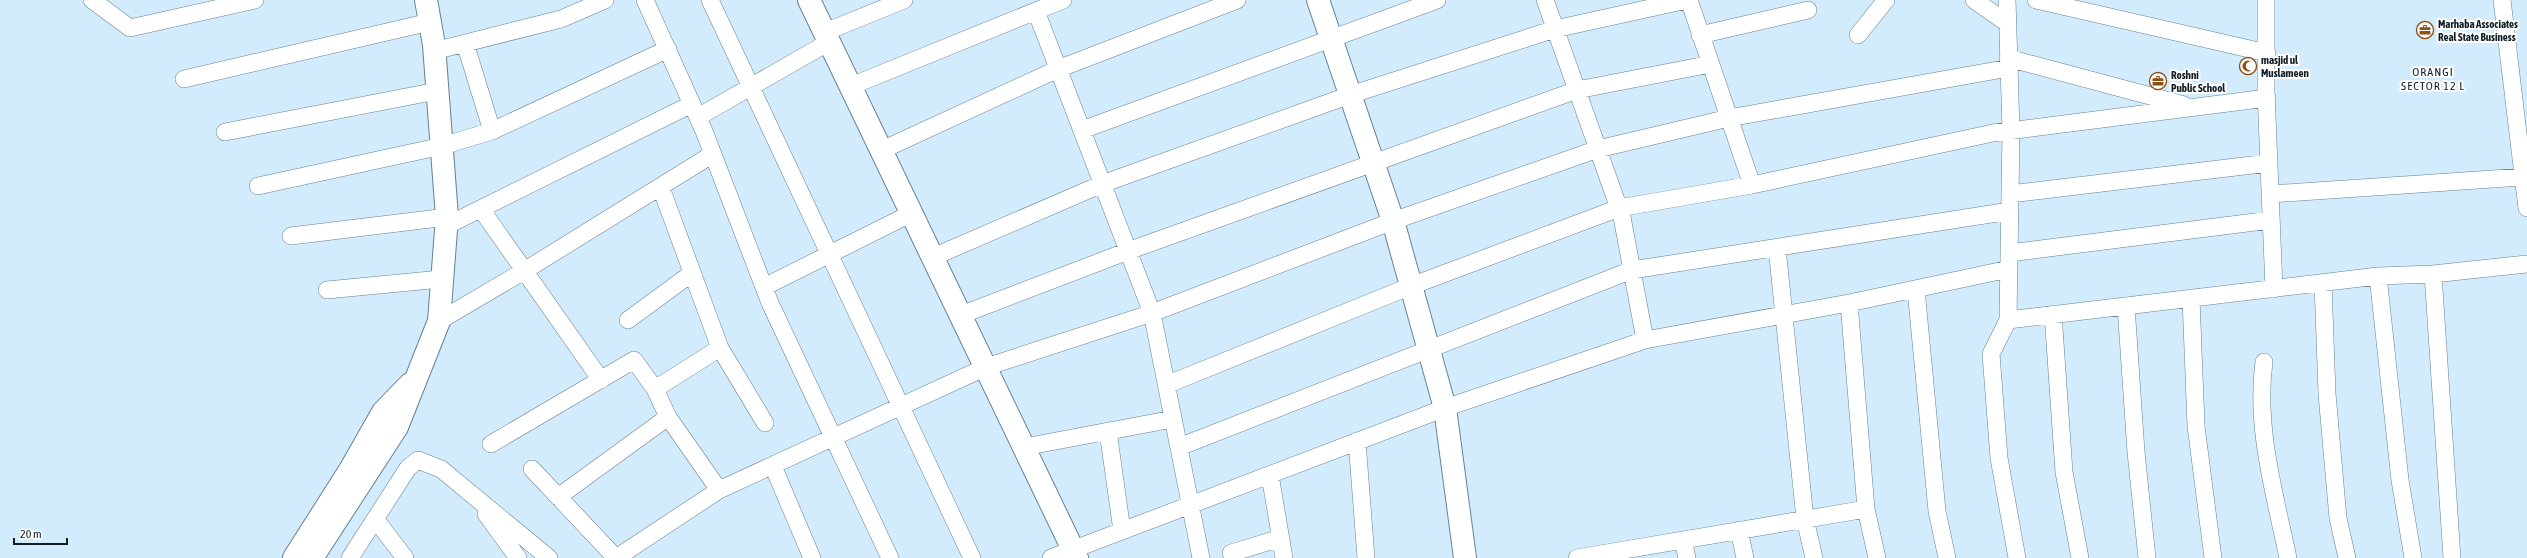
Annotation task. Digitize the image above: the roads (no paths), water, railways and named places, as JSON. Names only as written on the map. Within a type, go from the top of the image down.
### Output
[{"type":"street","points":[[92,0],[130,28],[255,0]]},
{"type":"street","points":[[312,558],[397,427],[439,321],[441,279],[447,221],[434,51],[426,0]]},
{"type":"street","points":[[434,51],[561,18],[606,0]]},
{"type":"street","points":[[645,0],[695,110],[764,287],[890,558]]},
{"type":"street","points":[[710,0],[972,558]]},
{"type":"street","points":[[809,0],[1075,554]]},
{"type":"street","points":[[291,236],[447,221],[481,210],[695,110],[751,87],[827,37],[904,0]]},
{"type":"street","points":[[851,86],[1063,0]]},
{"type":"street","points":[[882,150],[1058,69],[1237,0]]},
{"type":"street","points":[[1318,0],[1393,221],[1445,408],[1464,558]]},
{"type":"street","points":[[1082,130],[1437,0]]},
{"type":"street","points":[[1545,0],[1619,208],[1645,340]]},
{"type":"street","points":[[933,257],[1102,184],[1350,95],[1556,29],[1688,0],[1752,185]]},
{"type":"street","points":[[1858,35],[1886,0]]},
{"type":"street","points":[[1974,0],[2007,22]]},
{"type":"street","points":[[2007,0],[2011,131],[2008,320],[1991,354],[1999,458],[2017,558]]},
{"type":"street","points":[[2036,0],[2267,53]]},
{"type":"street","points":[[2266,0],[2267,98],[2274,288]]},
{"type":"street","points":[[2502,0],[2522,177],[2527,208]]},
{"type":"street","points":[[1700,34],[1808,10]]},
{"type":"street","points":[[1036,11],[1152,313],[1201,558]]},
{"type":"street","points":[[184,79],[430,22]]},
{"type":"street","points":[[465,43],[492,131]]},
{"type":"street","points":[[258,186],[442,146],[492,131],[668,49]]},
{"type":"street","points":[[532,469],[616,558],[719,490],[774,466],[986,367],[1152,313],[1393,221],[1598,149],[1729,118],[2008,63],[2192,107]]},
{"type":"street","points":[[961,315],[1128,251],[1374,165],[1577,90],[1710,64]]},
{"type":"street","points":[[225,132],[437,91]]},
{"type":"street","points":[[1166,385],[1411,286],[1619,208],[1752,185],[2011,131],[2267,98]]},
{"type":"street","points":[[439,321],[661,188],[713,154]]},
{"type":"street","points":[[1179,447],[1632,270],[1777,248],[2010,203],[2269,163]]},
{"type":"street","points":[[2270,194],[2522,177]]},
{"type":"street","points":[[661,188],[720,348],[765,423]]},
{"type":"street","points":[[481,210],[601,380]]},
{"type":"street","points":[[764,287],[912,213]]},
{"type":"street","points":[[1051,558],[1075,554],[1122,531],[1445,408],[1645,340],[1849,303],[1916,289],[2009,261],[2271,220]]},
{"type":"street","points":[[1777,248],[1805,519],[1814,558]]},
{"type":"street","points":[[2008,320],[2378,276],[2433,274],[2527,264]]},
{"type":"street","points":[[628,320],[692,273]]},
{"type":"street","points":[[2433,274],[2452,558]]},
{"type":"street","points":[[2378,276],[2400,480],[2413,558]]},
{"type":"street","points":[[327,290],[441,279]]},
{"type":"street","points":[[2323,283],[2327,394],[2338,518],[2347,558]]},
{"type":"street","points":[[1916,289],[1937,511],[1947,558]]},
{"type":"street","points":[[2192,298],[2196,426],[2213,558]]},
{"type":"street","points":[[1849,303],[1866,509],[1877,558]]},
{"type":"street","points":[[2126,306],[2136,452],[2147,558]]},
{"type":"street","points":[[2053,314],[2064,472],[2080,558]]},
{"type":"street","points":[[654,389],[720,348]]},
{"type":"street","points":[[491,444],[634,360],[654,389],[668,417],[719,490]]},
{"type":"street","points":[[2264,362],[2260,388],[2267,452],[2288,558]]},
{"type":"street","points":[[294,558],[350,470],[383,412],[416,378]]},
{"type":"street","points":[[558,496],[668,417]]},
{"type":"street","points":[[1024,447],[1173,419]]},
{"type":"street","points":[[1108,431],[1122,531]]},
{"type":"street","points":[[1357,441],[1366,558]]},
{"type":"street","points":[[350,558],[376,520],[386,500],[408,468],[418,460],[441,469],[549,558]]},
{"type":"street","points":[[774,466],[812,558]]},
{"type":"street","points":[[1270,475],[1284,558]]},
{"type":"street","points":[[473,496],[518,558]]},
{"type":"street","points":[[1577,558],[1614,555],[1683,540],[1866,509]]},
{"type":"street","points":[[376,520],[405,558]]},
{"type":"street","points":[[1738,530],[1745,558]]},
{"type":"street","points":[[1232,553],[1281,538]]},
{"type":"street","points":[[1683,540],[1687,558]]},
{"type":"place","name":"Marhaba Associates Real State Business","points":[[2425,30]]},
{"type":"place","name":"masjid ul Muslameen","points":[[2248,66]]},
{"type":"place","name":"Roshni Public School","points":[[2158,81]]},
{"type":"district","name":"ORANGI SECTOR 12 L","points":[[2433,79]]}]
